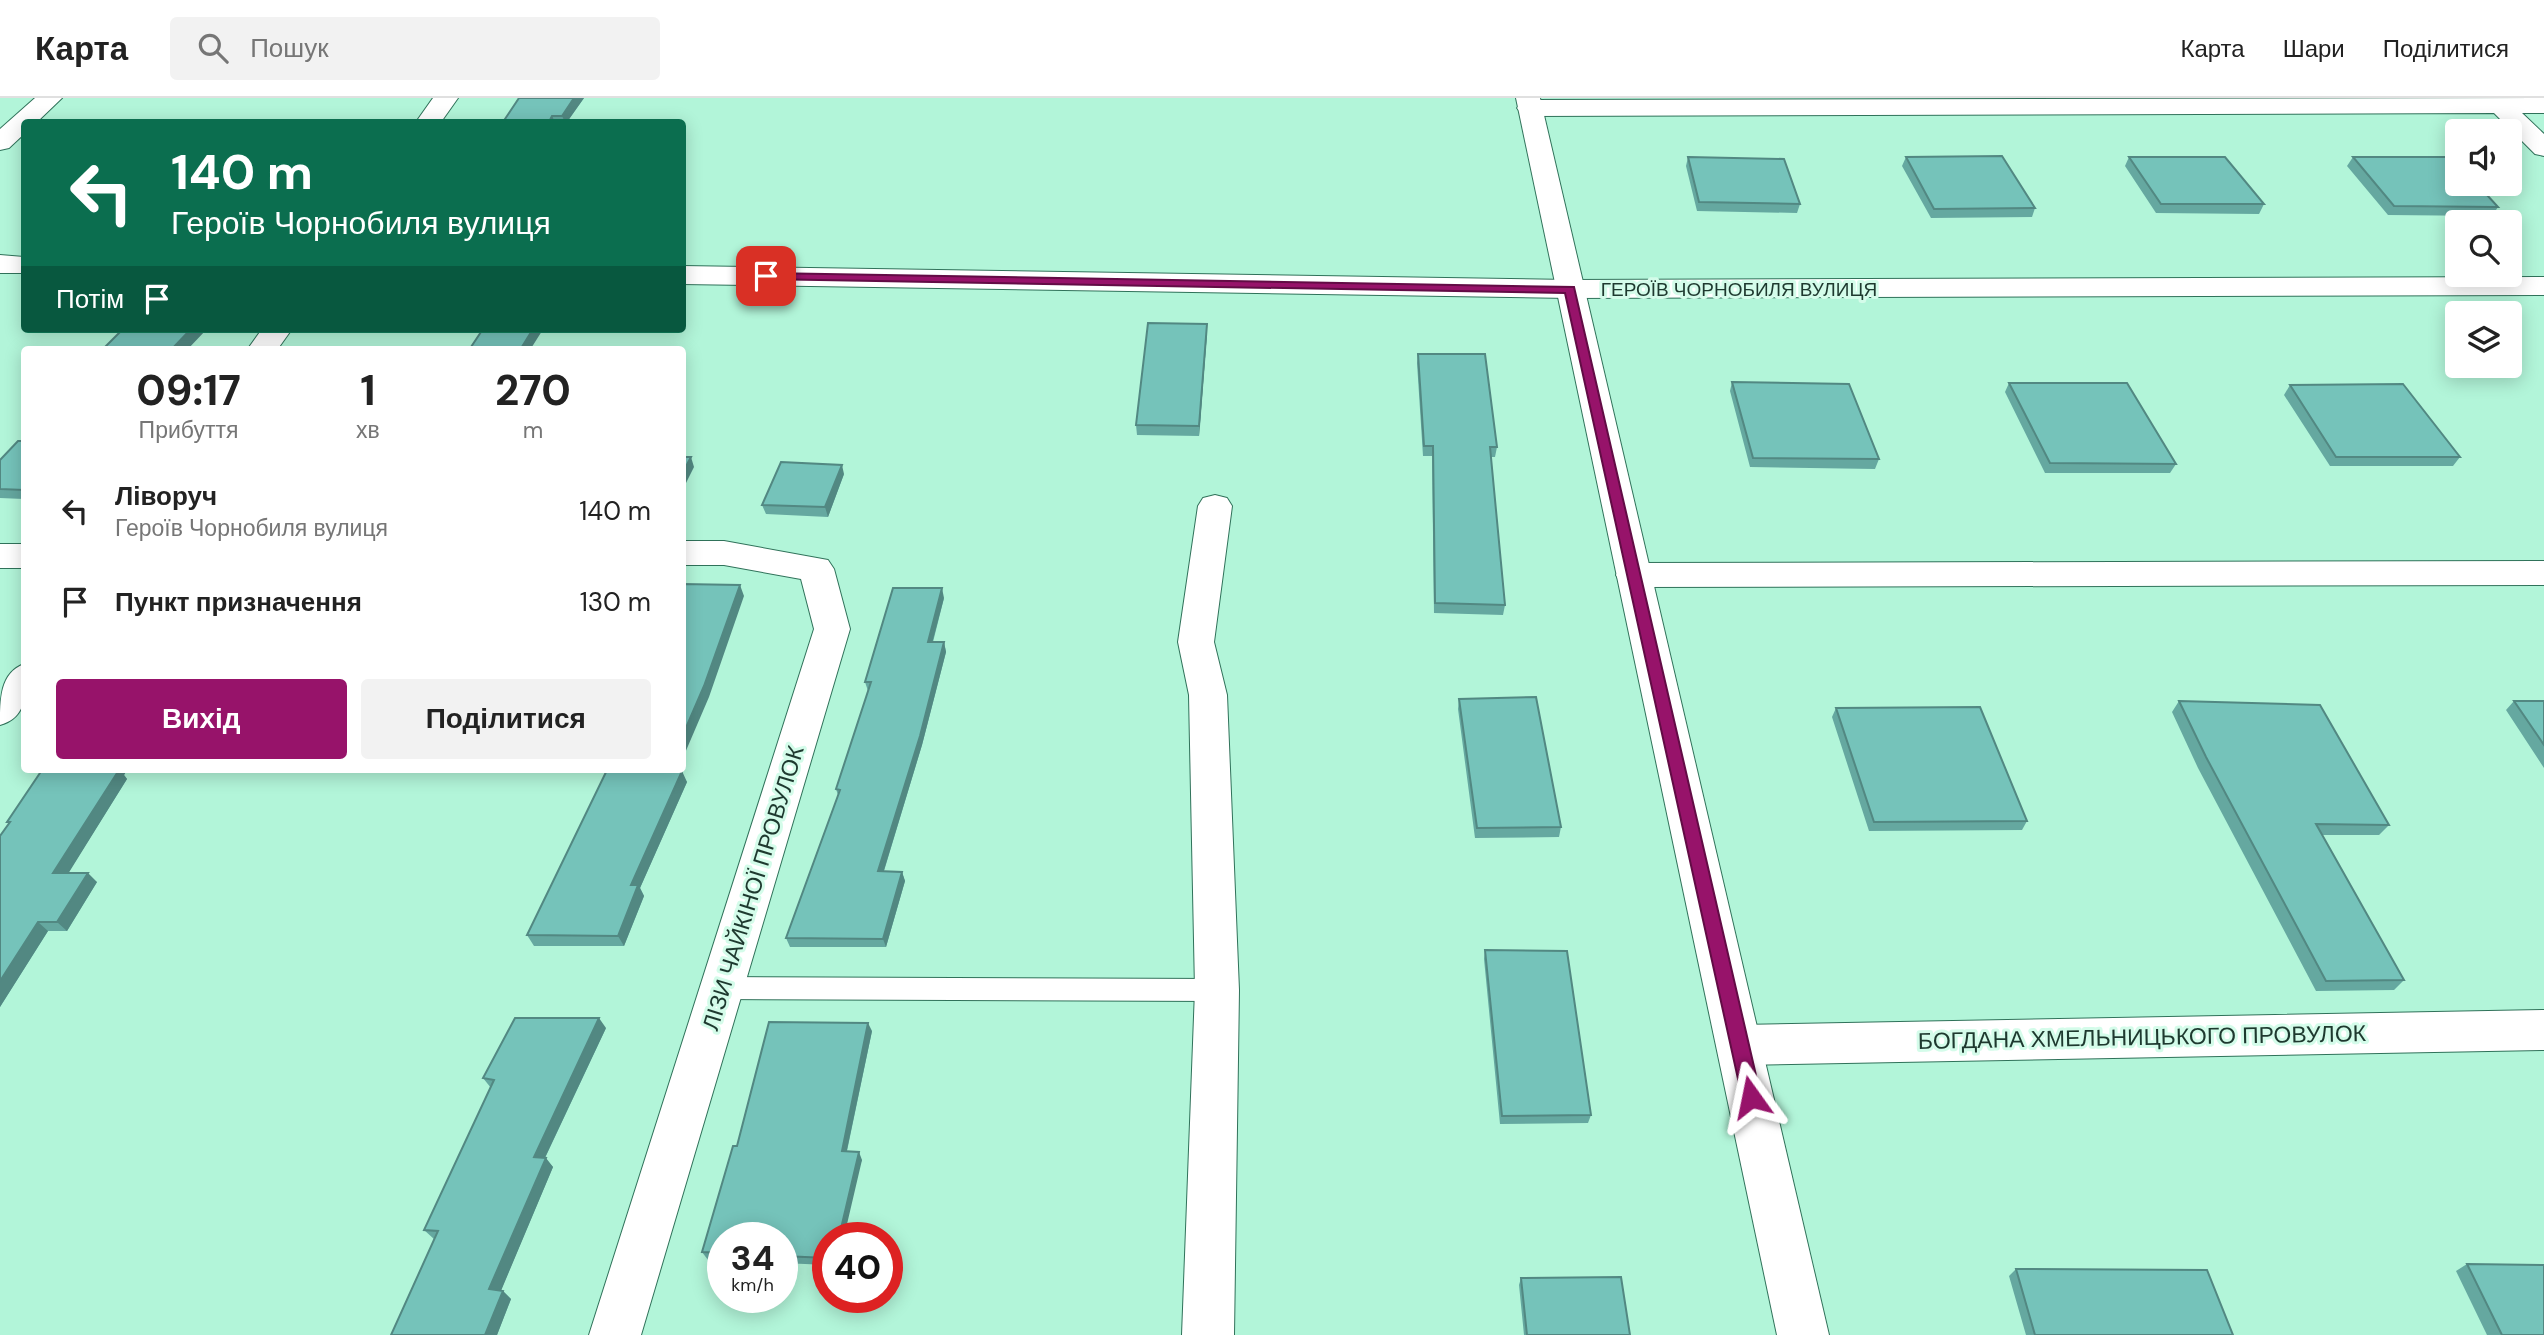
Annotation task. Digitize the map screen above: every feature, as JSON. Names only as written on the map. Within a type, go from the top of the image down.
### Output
[{"type":"street","points":[[26,119],[50,98]]},
{"type":"street","points":[[430,119],[446,98]]},
{"type":"street","points":[[2497,102],[2544,148]]},
{"type":"street","points":[[1803,1335],[1529,103],[2497,102],[2544,105]]},
{"type":"street","points":[[0,142],[21,124]]},
{"type":"street","points":[[0,264],[21,265]]},
{"type":"street","name":"ГЕРОЇВ ЧОРНОБИЛЯ ВУЛИЦЯ","points":[[686,275],[1570,289],[2544,286]]},
{"type":"street","points":[[1208,1335],[1217,990],[1208,695],[1196,642],[1215,506]]},
{"type":"street","name":"ЛІЗИ ЧАЙКІНОЇ ПРОВУЛОК","points":[[615,1335],[832,629],[816,569],[724,553],[686,553]]},
{"type":"street","points":[[0,556],[21,556]]},
{"type":"street","points":[[1634,575],[2544,573]]},
{"type":"street","points":[[0,711],[21,682]]},
{"type":"street","name":"БОГДАНА ХМЕЛЬНИЦЬКОГО ПРОВУЛОК","points":[[1740,1045],[2544,1030]]},
{"type":"lane","points":[[722,988],[1217,990]]},
{"type":"building","points":[[519,98],[574,98],[562,116],[552,116],[550,119],[505,119]]},
{"type":"building","points":[[2002,156],[2035,208],[1934,209],[1906,157]]},
{"type":"building","points":[[1688,157],[1784,159],[1800,204],[1699,202]]},
{"type":"building","points":[[2129,157],[2225,157],[2264,204],[2161,204]]},
{"type":"building","points":[[2353,157],[2445,157],[2445,196],[2488,196],[2498,207],[2394,206]]},
{"type":"building","points":[[1148,323],[1207,324],[1199,426],[1136,425]]},
{"type":"building","points":[[119,333],[187,333],[175,346],[106,346]]},
{"type":"building","points":[[480,333],[531,333],[522,346],[472,346]]},
{"type":"building","points":[[1418,354],[1485,354],[1497,447],[1490,447],[1505,605],[1435,603],[1433,446],[1424,446]]},
{"type":"building","points":[[1732,382],[1849,384],[1879,459],[1753,458]]},
{"type":"building","points":[[2009,383],[2127,383],[2176,464],[2050,463]]},
{"type":"building","points":[[2403,384],[2460,457],[2336,457],[2290,385]]},
{"type":"building","points":[[21,441],[21,490],[0,489],[0,460]]},
{"type":"building","points":[[781,462],[842,465],[825,507],[762,505]]},
{"type":"building","points":[[686,584],[740,585],[686,728]]},
{"type":"building","points":[[893,588],[942,588],[928,642],[944,642],[920,736],[878,871],[902,872],[883,939],[786,938],[840,790],[836,789],[871,682],[865,682]]},
{"type":"building","points":[[1536,697],[1561,827],[1477,828],[1459,699]]},
{"type":"building","points":[[2179,701],[2320,705],[2389,825],[2316,824],[2404,980],[2326,981],[2206,757]]},
{"type":"building","points":[[2514,701],[2544,701],[2544,745]]},
{"type":"building","points":[[1980,707],[2027,821],[1874,822],[1836,708]]},
{"type":"building","points":[[40,773],[117,773],[53,873],[88,873],[57,922],[38,922],[0,981],[0,836],[10,822],[7,822]]},
{"type":"building","points":[[606,773],[681,773],[631,885],[638,885],[618,936],[527,935]]},
{"type":"building","points":[[1485,950],[1567,951],[1591,1115],[1502,1116]]},
{"type":"building","points":[[515,1018],[599,1018],[534,1157],[546,1158],[489,1289],[503,1291],[485,1335],[391,1335],[438,1231],[424,1230],[494,1080],[483,1078]]},
{"type":"building","points":[[769,1022],[868,1023],[842,1151],[859,1152],[843,1222],[812,1222],[812,1257],[798,1257],[798,1222],[711,1222],[733,1146],[737,1146]]},
{"type":"building","points":[[707,1235],[707,1252],[702,1252]]},
{"type":"building","points":[[2467,1264],[2544,1265],[2544,1335],[2502,1335]]},
{"type":"building","points":[[2016,1269],[2207,1270],[2233,1335],[2035,1335]]},
{"type":"building","points":[[1621,1277],[1630,1335],[1527,1335],[1521,1278]]},
{"type":"route","points":[[766,276],[1570,289],[1751,1097]]}]
